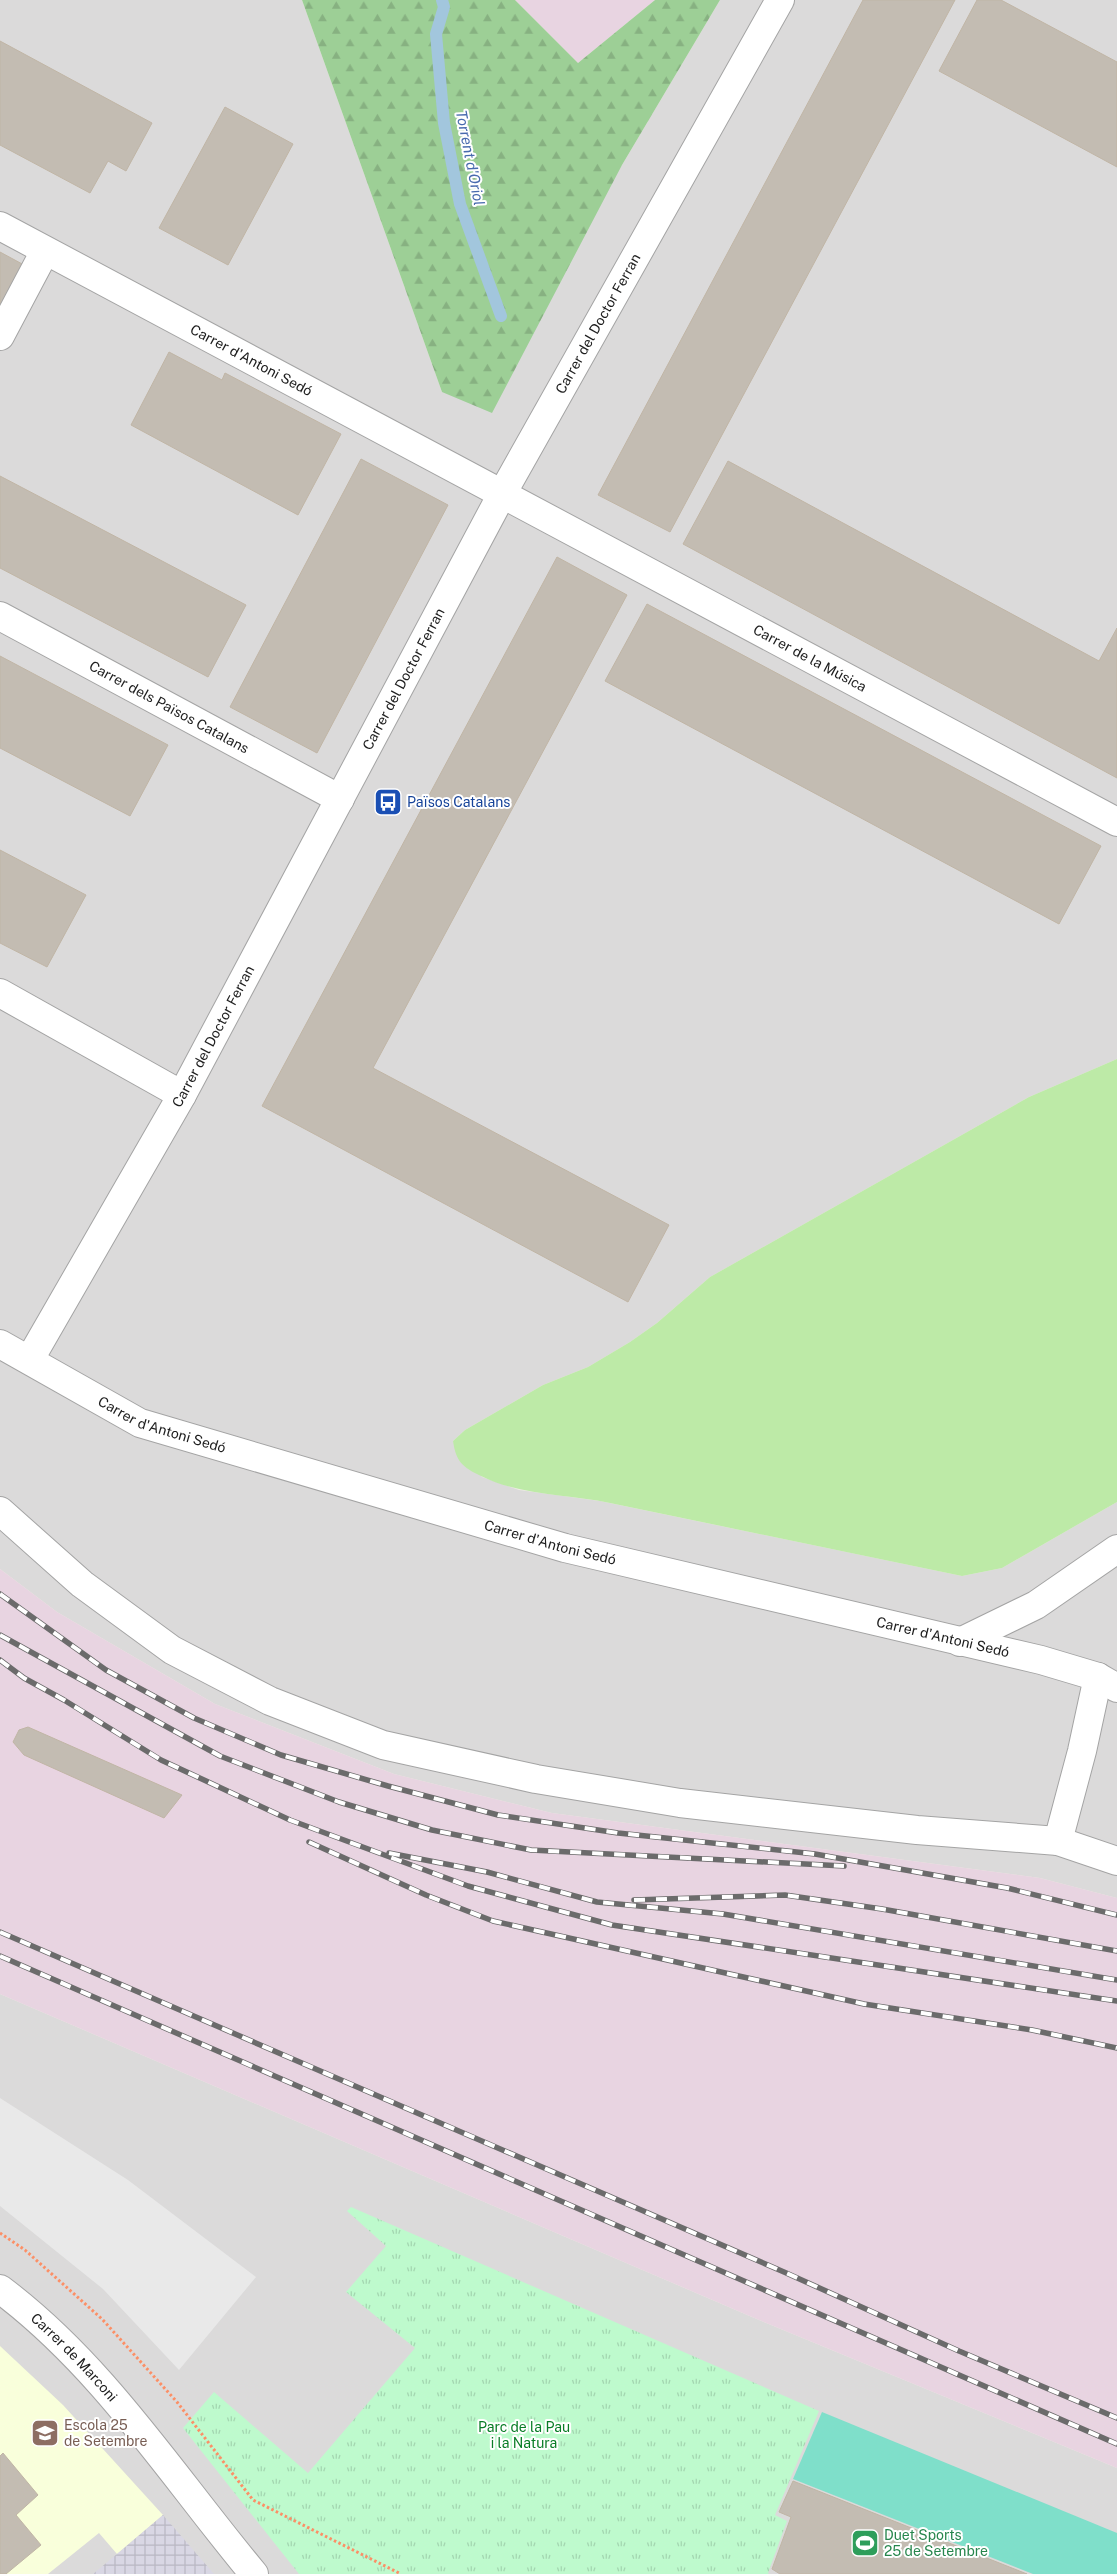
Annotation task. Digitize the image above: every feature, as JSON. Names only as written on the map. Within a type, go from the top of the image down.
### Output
[{"type":"street","name":"Carrer del Doctor Ferran","points":[[30,1359],[182,1095],[502,494],[780,0]]},
{"type":"street","name":"Carrer d'Antoni Sedó","points":[[0,226],[502,494]]},
{"type":"street","points":[[0,336],[45,251]]},
{"type":"street","name":"Carrer de la Música","points":[[502,494],[1117,822]]},
{"type":"street","name":"Carrer dels Països Catalans","points":[[0,616],[340,799]]},
{"type":"street","points":[[0,993],[182,1095]]},
{"type":"street","name":"Carrer d'Antoni Sedó","points":[[0,1344],[30,1359],[140,1423],[565,1548],[1041,1660],[1107,1683]]},
{"type":"street","points":[[0,1511],[82,1584],[172,1650],[270,1701],[383,1745],[536,1779],[680,1803],[917,1830],[1058,1841],[1117,1861]]},
{"type":"street","points":[[960,1642],[1036,1605],[1117,1549]]},
{"type":"street","points":[[1058,1841],[1082,1751],[1107,1683]]},
{"type":"street","name":"Carrer de Marconi","points":[[0,2288],[47,2328],[114,2397],[194,2501],[254,2574]]},
{"type":"path","points":[[0,2233],[25,2250],[102,2319],[177,2402],[253,2500],[401,2574]]},
{"type":"shaded area","points":[[0,0],[302,0],[442,392],[622,165],[720,0],[1117,0],[1117,1059],[1029,1097],[710,1277],[657,1323],[630,1342],[588,1367],[543,1385],[465,1430],[453,1441],[482,1477],[519,1490],[600,1501],[962,1576],[1002,1568],[1117,1502],[1117,1898],[1040,1878],[552,1813],[394,1774],[215,1704],[57,1612],[0,1569]]},
{"type":"shaded area","points":[[515,0],[655,0],[578,63]]},
{"type":"shaded area","points":[[0,1569],[57,1612],[215,1704],[394,1774],[552,1813],[1040,1878],[1117,1898],[1117,2468],[752,2317],[0,1994]]},
{"type":"shaded area","points":[[0,1994],[752,2317],[1117,2468],[1117,2574],[0,2574]]},
{"type":"shaded area","points":[[0,2098],[128,2180],[256,2277],[179,2370],[103,2289],[0,2206]]},
{"type":"shaded area","name":"Escola 25 de Setembre","points":[[0,2346],[63,2405],[163,2515],[117,2554],[99,2533],[48,2574],[0,2574]]},
{"type":"shaded area","points":[[822,2412],[1117,2533],[1117,2574],[1033,2574],[793,2479]]},
{"type":"shaded area","points":[[163,2515],[214,2574],[93,2574],[117,2554]]},
{"type":"green space","points":[[302,0],[515,0],[578,63],[655,0],[720,0],[622,165],[492,413],[442,392]]},
{"type":"green space","points":[[1117,1059],[1117,1502],[1002,1568],[962,1576],[610,1503],[528,1491],[496,1483],[474,1473],[461,1463],[456,1454],[453,1441],[465,1430],[543,1385],[588,1367],[630,1342],[657,1323],[710,1277],[1029,1097]]},
{"type":"green space","name":"Parc de la Pau i la Natura","points":[[351,2207],[819,2411],[775,2515],[787,2521],[769,2574],[299,2574],[183,2428],[214,2392],[308,2473],[415,2348],[346,2292],[386,2246],[347,2211]]},
{"type":"building","points":[[863,0],[955,0],[670,532],[598,495]]},
{"type":"building","points":[[977,0],[1001,0],[1117,62],[1117,167],[939,71]]},
{"type":"building","points":[[0,41],[152,123],[126,171],[108,161],[90,193],[0,145]]},
{"type":"building","points":[[225,107],[293,144],[228,265],[159,228]]},
{"type":"building","points":[[0,252],[24,265],[0,309]]},
{"type":"building","points":[[169,352],[222,380],[225,373],[341,434],[298,515],[131,425]]},
{"type":"building","points":[[361,459],[448,505],[317,753],[230,707]]},
{"type":"building","points":[[728,461],[1099,661],[1117,628],[1117,778],[683,544]]},
{"type":"building","points":[[0,476],[246,605],[208,677],[0,568]]},
{"type":"building","points":[[557,557],[627,595],[373,1068],[669,1225],[628,1302],[262,1106]]},
{"type":"building","points":[[647,604],[1101,846],[1059,924],[605,681]]},
{"type":"building","points":[[0,656],[168,745],[130,816],[0,748]]},
{"type":"building","points":[[0,850],[86,895],[47,967],[0,943]]},
{"type":"building","points":[[28,1727],[182,1795],[164,1818],[24,1755],[13,1742],[19,1730]]},
{"type":"building","points":[[3,2453],[38,2495],[16,2515],[41,2545],[6,2574],[0,2574],[0,2456]]},
{"type":"building","name":"Duet Sports 25 de Setembre","points":[[793,2481],[1027,2574],[780,2574],[772,2569],[791,2517],[779,2512]]},
{"type":"waterway","name":"Torrent d'Oriol","points":[[442,0],[444,7],[436,34],[444,123],[460,204],[501,316]]},
{"type":"railway","points":[[0,1594],[106,1670],[194,1718],[281,1755],[388,1786],[498,1815],[618,1833],[815,1854],[1007,1888],[1117,1915]]},
{"type":"railway","points":[[0,1635],[220,1756],[339,1802],[432,1830],[531,1850],[844,1866]]},
{"type":"railway","points":[[0,1660],[24,1678],[64,1700],[161,1760],[290,1820],[468,1886],[612,1925],[1117,2001]]},
{"type":"railway","points":[[309,1842],[426,1895],[493,1921],[864,2004],[1032,2030],[1117,2048]]},
{"type":"railway","points":[[389,1853],[487,1872],[597,1902],[723,1914],[1117,1980]]},
{"type":"railway","points":[[634,1900],[785,1895],[882,1909],[1117,1951]]},
{"type":"railway","points":[[0,1932],[784,2272],[959,2351],[1117,2418]]},
{"type":"railway","points":[[0,1956],[1117,2444]]},
{"type":"place","name":"Països Catalans","points":[[388,802]]},
{"type":"place","name":"Escola 25 de Setembre","points":[[45,2433]]},
{"type":"place","name":"Duet Sports 25 de Setembre","points":[[865,2543]]}]
